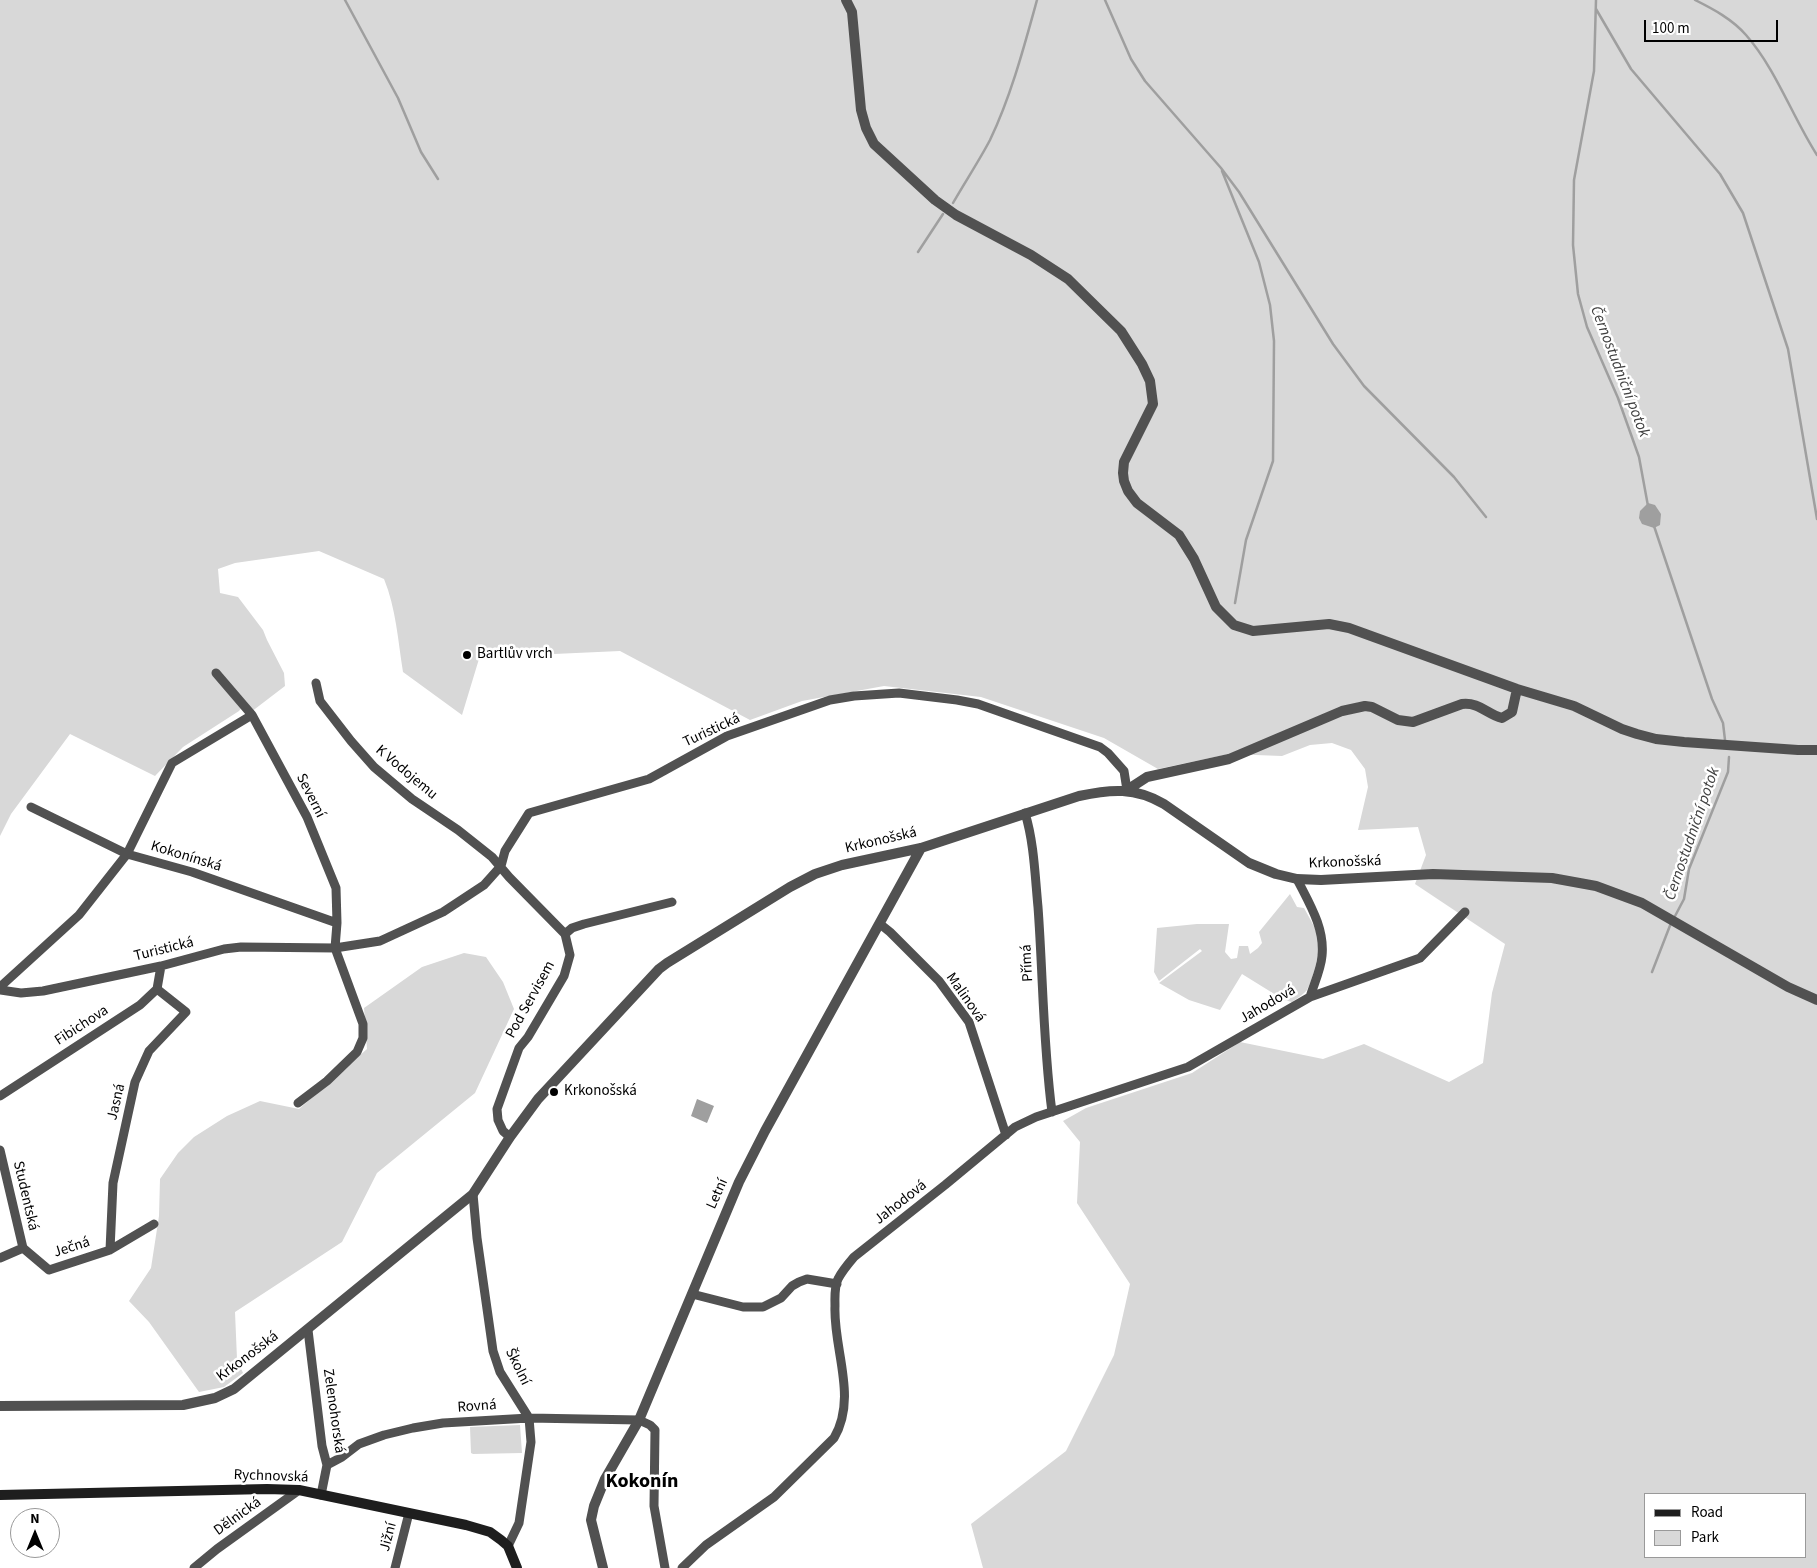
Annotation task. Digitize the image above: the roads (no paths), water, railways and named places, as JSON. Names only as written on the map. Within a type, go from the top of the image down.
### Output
[{"type":"main road","name":"Rychnovská","points":[[0,1495],[299,1490],[466,1525],[490,1532],[508,1546]]},
{"type":"main road","points":[[508,1546],[517,1568]]},
{"type":"street","points":[[846,0],[852,12],[861,110],[866,128],[874,144],[935,200],[956,215],[1031,255],[1068,279],[1121,331],[1142,364],[1150,381],[1153,404],[1124,462],[1124,482],[1137,503],[1179,535],[1194,559],[1216,607],[1226,619],[1234,625],[1253,631],[1329,624],[1348,628],[1517,688],[1574,706],[1622,729],[1656,739],[1817,750]]},
{"type":"street","name":"Severní","points":[[216,673],[252,715],[307,818],[336,888],[337,923],[335,948]]},
{"type":"street","name":"K Vodojemu","points":[[316,683],[320,701],[374,767],[412,799],[458,830],[501,866]]},
{"type":"street","points":[[1127,790],[1147,777],[1228,758],[1357,706],[1372,707],[1398,720],[1413,722],[1462,704],[1470,703],[1476,704],[1502,718],[1512,712],[1517,688]]},
{"type":"street","name":"Turistická","points":[[0,989],[21,993],[43,991],[162,966],[224,949],[241,947],[335,948],[380,941],[443,912],[484,885],[501,866],[505,851],[529,813],[649,779],[728,736],[830,700],[854,696],[899,693],[978,704],[1100,748],[1108,753],[1124,771],[1127,790]]},
{"type":"street","points":[[0,989],[79,914],[126,854],[172,762],[252,715]]},
{"type":"street","name":"Krkonošská","points":[[0,1406],[171,1406],[205,1401],[226,1394],[242,1384],[473,1194],[510,1137],[538,1099],[659,969],[790,887],[815,874],[920,848],[1080,796],[1103,791],[1127,790],[1142,793],[1157,800],[1249,863],[1276,874],[1297,879],[1321,880],[1433,874],[1552,878],[1596,886],[1642,903],[1788,987],[1817,1000]]},
{"type":"street","name":"Kokonínská","points":[[31,807],[126,854],[192,872],[337,923]]},
{"type":"street","name":"Přímá","points":[[1025,813],[1035,874],[1048,1079],[1052,1112]]},
{"type":"street","name":"Letní","points":[[603,1568],[591,1520],[594,1506],[605,1479],[639,1420],[739,1182],[920,848]]},
{"type":"street","points":[[501,866],[509,877],[565,934],[572,928],[584,924],[672,902]]},
{"type":"street","name":"Jahodová","points":[[1297,879],[1317,920],[1322,937],[1322,957],[1310,997]]},
{"type":"street","name":"Jahodová","points":[[682,1568],[706,1545],[774,1496],[834,1438],[840,1428],[845,1398],[834,1323],[836,1284],[844,1269],[854,1257],[945,1186],[1014,1127],[1036,1117],[1188,1067],[1310,997],[1420,958],[1465,912]]},
{"type":"street","name":"Malinová","points":[[880,924],[939,981],[969,1022],[1006,1135]]},
{"type":"street","name":"Pod Servisem","points":[[510,1137],[503,1131],[498,1120],[497,1108],[519,1048],[528,1037],[564,976],[570,954],[565,934]]},
{"type":"street","points":[[298,1103],[327,1081],[357,1052],[363,1038],[363,1024],[335,948]]},
{"type":"street","points":[[157,989],[162,966]]},
{"type":"street","name":"Fibichova","points":[[0,1096],[140,1005],[157,989]]},
{"type":"street","name":"Jasná","points":[[110,1250],[112,1183],[135,1082],[149,1051],[186,1012],[157,989]]},
{"type":"street","name":"Studentská","points":[[0,1150],[22,1248]]},
{"type":"street","name":"Školní","points":[[473,1194],[478,1247],[495,1360],[500,1372],[529,1418],[531,1442],[519,1523],[508,1546]]},
{"type":"street","name":"Ječná","points":[[22,1248],[49,1270],[110,1250],[154,1224]]},
{"type":"street","points":[[0,1258],[22,1248]]},
{"type":"street","points":[[692,1294],[742,1307],[762,1307],[781,1298],[792,1286],[799,1282],[807,1280],[836,1284]]},
{"type":"street","name":"Zelenohorská","points":[[308,1330],[322,1446],[327,1465],[321,1495]]},
{"type":"street","name":"Rovná","points":[[327,1465],[342,1457],[359,1444],[384,1435],[442,1423],[529,1418],[639,1420]]},
{"type":"street","points":[[639,1420],[650,1425],[655,1430],[654,1506],[665,1568]]},
{"type":"street","name":"Dělnická","points":[[199,1567],[217,1549],[299,1490]]},
{"type":"street","name":"Jižní","points":[[395,1568],[409,1512]]},
{"type":"waterway","points":[[345,0],[398,98],[421,152],[438,179]]},
{"type":"waterway","points":[[953,203],[986,148],[998,123],[1037,0]]},
{"type":"waterway","points":[[1105,0],[1131,59],[1145,81],[1221,168],[1239,192],[1333,344],[1364,386],[1454,477],[1486,517]]},
{"type":"waterway","name":"Černostudniční potok","points":[[1596,0],[1594,71],[1574,180],[1573,245],[1578,294],[1587,327],[1618,398],[1639,457],[1648,506]]},
{"type":"waterway","points":[[1695,0],[1735,24],[1757,48],[1817,155]]},
{"type":"waterway","points":[[1596,9],[1631,69],[1720,174],[1743,213],[1788,349],[1817,519]]},
{"type":"waterway","points":[[1222,171],[1259,262],[1270,305],[1274,341],[1273,461],[1246,540],[1235,603]]},
{"type":"waterway","points":[[918,252],[943,214]]},
{"type":"waterway","name":"Černostudniční potok","points":[[1654,526],[1712,699],[1723,723],[1725,740]]},
{"type":"waterway","name":"Černostudniční potok","points":[[1674,918],[1684,899],[1689,869],[1728,772],[1729,757]]},
{"type":"waterway","name":"Černostudniční potok","points":[[1652,972],[1671,923]]},
{"type":"place","name":"Bartlův vrch","points":[[467,655]]},
{"type":"place","name":"Krkonošská","points":[[554,1092]]},
{"type":"district","name":"Kokonín","points":[[642,1483]]}]
